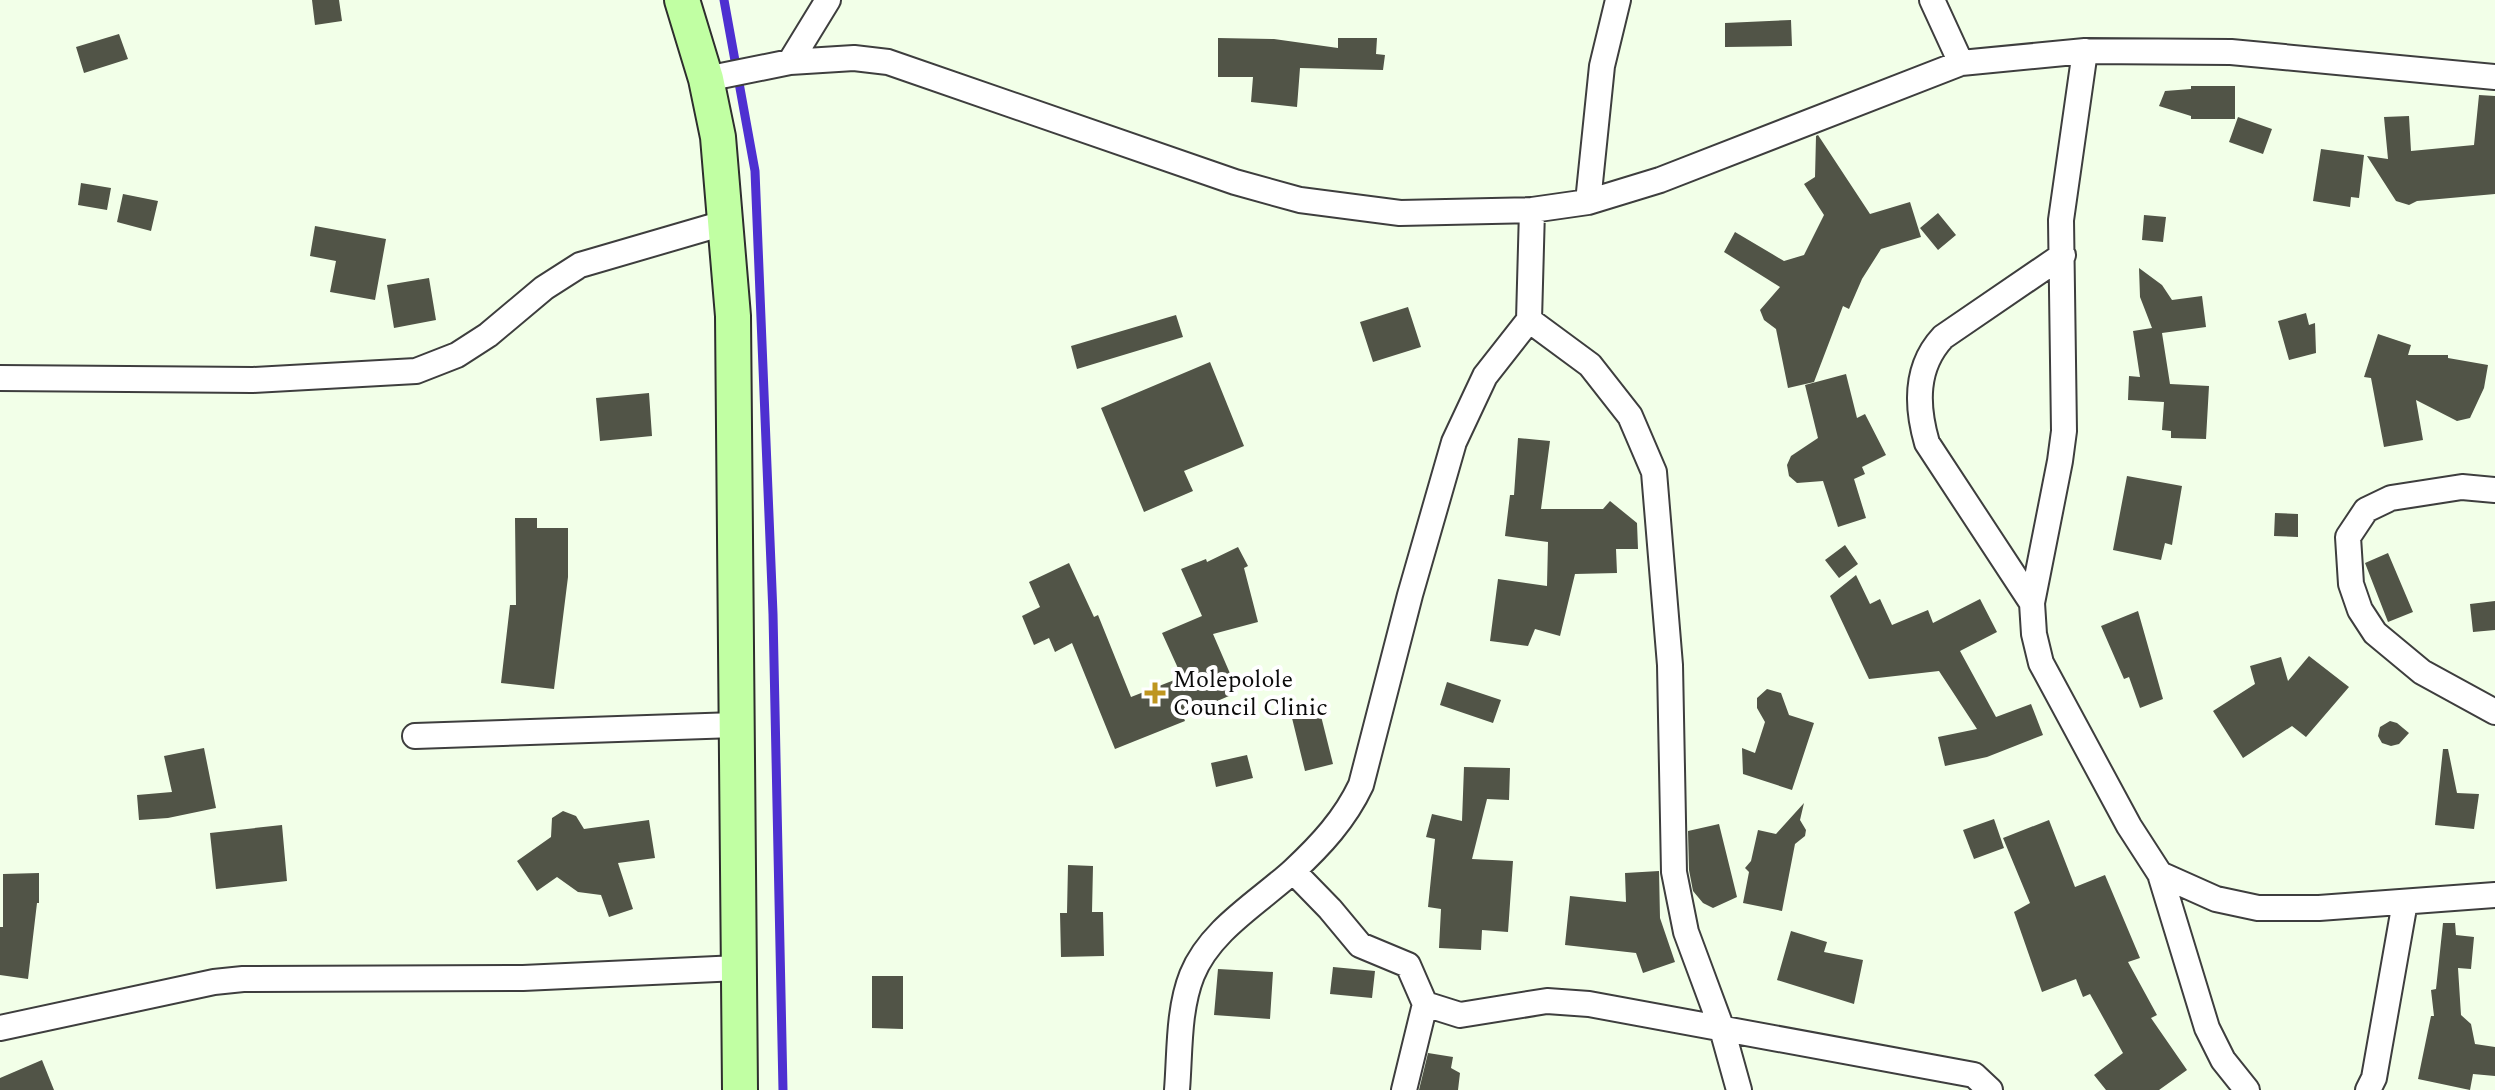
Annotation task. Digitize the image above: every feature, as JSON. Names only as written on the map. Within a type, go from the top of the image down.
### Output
[{"type":"street","points":[[682,0],[706,79],[718,137],[733,316],[740,1090]]},
{"type":"street","points":[[790,62],[828,0]]},
{"type":"street","points":[[1588,202],[1602,66],[1618,0]]},
{"type":"street","points":[[1932,0],[1961,63]]},
{"type":"street","points":[[706,79],[790,62],[854,58],[888,62],[1235,182],[1300,200],[1400,213],[1532,210],[1588,202],[1660,180],[1961,63],[2085,51],[2231,52],[2495,77]]},
{"type":"street","points":[[2085,51],[2061,220],[2064,431],[2032,603],[2034,634],[2041,663],[2129,826],[2160,874],[2207,1028],[2223,1060],[2247,1090]]},
{"type":"street","points":[[1177,1090],[1185,1002],[1192,974],[1210,946],[1252,904],[1293,871],[1349,810],[1361,785],[1410,595],[1454,442],[1485,376],[1529,320],[1532,210]]},
{"type":"street","points":[[0,378],[253,380],[416,371],[457,355],[488,335],[544,288],[580,265],[724,223]]},
{"type":"street","points":[[2032,603],[1927,443],[1921,421],[1920,396],[1923,369],[1930,351],[1943,337],[2063,255]]},
{"type":"street","points":[[1529,320],[1590,365],[1630,416],[1654,472],[1670,665],[1674,872],[1686,932],[1722,1029],[1739,1090]]},
{"type":"street","points":[[2495,490],[2462,487],[2391,498],[2366,510],[2348,537],[2351,584],[2360,610],[2375,633],[2422,672],[2495,712]]},
{"type":"street","points":[[415,736],[735,725]]},
{"type":"street","points":[[1293,871],[1360,945],[1408,965],[1425,1004],[1404,1090]]},
{"type":"street","points":[[2160,874],[2216,899],[2258,908],[2319,908],[2495,895]]},
{"type":"street","points":[[2368,1090],[2374,1078],[2405,902]]},
{"type":"street","points":[[0,1028],[214,982],[243,979],[523,978],[738,968]]},
{"type":"street","points":[[1425,1004],[1460,1015],[1547,1001],[1589,1004],[1974,1075],[1990,1090]]},
{"type":"building","points":[[312,0],[339,0],[342,21],[315,25]]},
{"type":"building","points":[[1791,20],[1792,46],[1725,47],[1725,23]]},
{"type":"building","points":[[119,34],[128,59],[84,73],[76,47]]},
{"type":"building","points":[[1218,38],[1274,39],[1338,48],[1338,38],[1377,38],[1376,54],[1385,55],[1383,70],[1300,68],[1297,107],[1251,102],[1253,77],[1218,77]]},
{"type":"building","points":[[2191,86],[2235,86],[2235,119],[2191,119],[2191,116],[2159,106],[2165,91],[2191,89]]},
{"type":"building","points":[[2479,95],[2495,96],[2495,194],[2417,201],[2409,205],[2396,201],[2367,156],[2388,159],[2384,117],[2409,116],[2411,151],[2474,145]]},
{"type":"building","points":[[2238,117],[2272,129],[2263,154],[2229,142]]},
{"type":"building","points":[[1818,135],[1870,214],[1910,202],[1921,237],[1881,249],[1862,279],[1849,309],[1843,306],[1814,382],[1788,388],[1776,329],[1764,320],[1760,310],[1780,287],[1724,252],[1735,232],[1784,261],[1804,255],[1824,215],[1804,184],[1815,177]]},
{"type":"building","points":[[2321,149],[2364,155],[2359,198],[2351,197],[2350,207],[2313,201]]},
{"type":"building","points":[[81,183],[111,188],[107,210],[78,205]]},
{"type":"building","points":[[123,194],[158,201],[151,231],[117,222]]},
{"type":"building","points":[[1938,213],[1956,235],[1938,250],[1920,228]]},
{"type":"building","points":[[2144,215],[2166,217],[2163,242],[2142,240]]},
{"type":"building","points":[[315,226],[386,239],[375,300],[330,292],[336,261],[310,256]]},
{"type":"building","points":[[2139,268],[2162,285],[2172,300],[2202,296],[2206,327],[2162,333],[2170,384],[2209,386],[2206,439],[2171,438],[2171,431],[2162,430],[2164,402],[2128,400],[2129,376],[2140,377],[2133,331],[2152,328],[2140,297]]},
{"type":"building","points":[[429,278],[436,320],[394,328],[387,285]]},
{"type":"building","points":[[1408,307],[1421,347],[1373,362],[1360,322]]},
{"type":"building","points":[[2306,313],[2309,325],[2315,323],[2316,353],[2289,360],[2278,321]]},
{"type":"building","points":[[1176,315],[1183,337],[1077,369],[1071,346]]},
{"type":"building","points":[[2378,334],[2411,345],[2408,355],[2448,355],[2448,358],[2488,365],[2484,388],[2470,418],[2457,421],[2416,400],[2423,440],[2384,447],[2371,378],[2364,377]]},
{"type":"building","points":[[1210,362],[1244,446],[1184,471],[1193,491],[1144,512],[1101,408]]},
{"type":"building","points":[[1846,374],[1857,418],[1865,414],[1886,455],[1862,467],[1865,474],[1854,479],[1866,518],[1838,527],[1823,481],[1797,483],[1789,476],[1787,465],[1791,456],[1818,438],[1805,385]]},
{"type":"building","points":[[649,393],[652,436],[600,441],[596,398]]},
{"type":"building","points":[[1518,438],[1550,441],[1541,509],[1603,509],[1610,501],[1637,523],[1638,549],[1616,549],[1617,573],[1575,574],[1560,636],[1535,629],[1528,646],[1490,641],[1498,579],[1547,586],[1548,542],[1505,536],[1510,495],[1514,495]]},
{"type":"building","points":[[2127,476],[2182,486],[2172,545],[2165,543],[2161,560],[2113,550]]},
{"type":"building","points":[[2275,513],[2298,514],[2298,537],[2274,536]]},
{"type":"building","points":[[515,518],[537,518],[537,528],[568,528],[568,577],[554,689],[501,683],[510,605],[516,605]]},
{"type":"building","points":[[1845,545],[1858,564],[1839,578],[1825,560]]},
{"type":"building","points":[[1238,547],[1248,566],[1244,568],[1258,622],[1213,634],[1238,692],[1183,716],[1185,721],[1115,749],[1072,643],[1055,652],[1049,638],[1034,645],[1022,616],[1040,607],[1029,582],[1069,563],[1094,617],[1098,615],[1131,697],[1182,677],[1162,633],[1202,616],[1181,569],[1206,559],[1207,562]]},
{"type":"building","points":[[2388,553],[2413,612],[2388,622],[2365,563]]},
{"type":"building","points":[[1856,575],[1870,604],[1880,599],[1892,625],[1928,610],[1933,623],[1980,599],[1997,632],[1960,651],[1996,717],[2031,704],[2043,735],[1987,757],[1945,766],[1938,737],[1977,729],[1939,671],[1869,679],[1830,596]]},
{"type":"building","points":[[2495,601],[2495,630],[2473,632],[2470,604]]},
{"type":"building","points":[[2138,611],[2163,699],[2140,708],[2129,677],[2124,679],[2101,626]]},
{"type":"building","points":[[2309,656],[2349,687],[2306,737],[2292,726],[2243,758],[2213,711],[2255,684],[2250,666],[2281,657],[2288,681]]},
{"type":"building","points":[[1447,682],[1501,700],[1493,723],[1440,705]]},
{"type":"building","points":[[1767,689],[1781,693],[1789,715],[1814,723],[1792,790],[1743,774],[1742,748],[1755,753],[1765,722],[1757,708],[1757,698]]},
{"type":"building","points":[[1319,708],[1333,764],[1305,771],[1291,714]]},
{"type":"building","points":[[2390,721],[2409,733],[2399,744],[2391,746],[2382,743],[2378,736],[2380,727]]},
{"type":"building","points":[[204,748],[216,808],[168,818],[139,820],[137,795],[172,792],[164,756]]},
{"type":"building","points":[[2443,749],[2448,749],[2457,793],[2479,794],[2474,829],[2435,825]]},
{"type":"building","points":[[1247,755],[1253,778],[1216,787],[1211,763]]},
{"type":"building","points":[[1464,767],[1510,768],[1509,800],[1487,799],[1472,859],[1513,861],[1508,932],[1482,930],[1481,950],[1439,948],[1441,909],[1428,907],[1435,839],[1426,837],[1432,814],[1462,821]]},
{"type":"building","points":[[1804,803],[1800,820],[1806,830],[1805,836],[1795,844],[1782,911],[1743,903],[1749,872],[1745,868],[1751,861],[1758,830],[1776,834]]},
{"type":"building","points":[[563,811],[576,816],[584,829],[649,820],[655,858],[618,863],[633,909],[609,917],[601,895],[578,892],[557,877],[537,891],[517,861],[551,837],[552,818]]},
{"type":"building","points":[[1994,819],[2004,848],[1974,859],[1963,830]]},
{"type":"building","points":[[2049,820],[2075,887],[2105,875],[2140,958],[2128,962],[2157,1015],[2151,1018],[2187,1070],[2159,1090],[2106,1090],[2094,1075],[2123,1053],[2090,994],[2083,997],[2076,979],[2042,992],[2014,912],[2030,903],[2003,838]]},
{"type":"building","points":[[1719,824],[1737,897],[1713,908],[1703,903],[1693,891],[1688,831]]},
{"type":"building","points":[[282,825],[287,881],[216,889],[210,833]]},
{"type":"building","points":[[1068,865],[1093,866],[1092,912],[1103,912],[1104,956],[1061,957],[1060,913],[1067,913]]},
{"type":"building","points":[[1659,871],[1660,918],[1675,962],[1643,973],[1636,953],[1565,945],[1570,896],[1626,902],[1625,873]]},
{"type":"building","points":[[39,873],[39,903],[28,979],[0,975],[3,874]]},
{"type":"building","points":[[2443,923],[2455,923],[2456,935],[2474,937],[2471,969],[2458,968],[2461,1015],[2471,1024],[2475,1044],[2495,1047],[2495,1076],[2473,1074],[2470,1090],[2418,1079],[2431,1016],[2434,1016],[2431,990],[2436,989]]},
{"type":"building","points":[[1791,931],[1827,942],[1824,952],[1863,960],[1854,1004],[1777,980]]},
{"type":"building","points":[[1333,967],[1375,971],[1372,998],[1330,994]]},
{"type":"building","points":[[1218,969],[1273,972],[1270,1019],[1214,1015]]},
{"type":"building","points":[[872,976],[903,976],[903,1029],[872,1028]]},
{"type":"building","points":[[1428,1053],[1453,1057],[1451,1068],[1460,1073],[1458,1090],[1419,1090]]},
{"type":"building","points":[[42,1060],[54,1090],[0,1090],[0,1078]]},
{"type":"waterway","points":[[724,0],[755,171],[773,614],[783,1090]]},
{"type":"place","name":"Molepolole Council Clinic","points":[[1155,693]]}]
